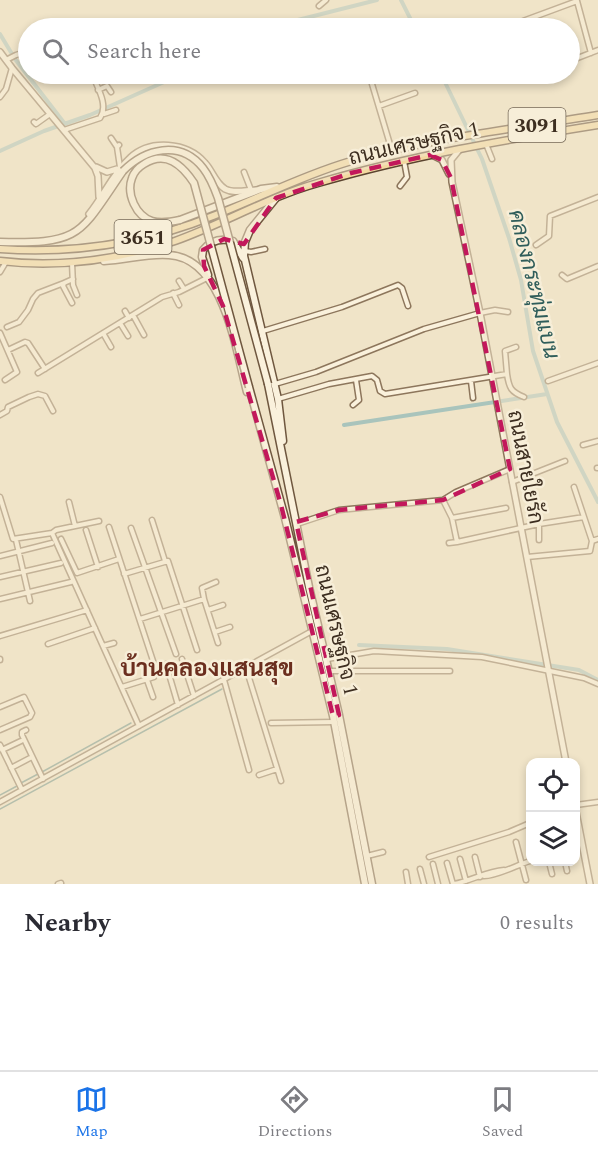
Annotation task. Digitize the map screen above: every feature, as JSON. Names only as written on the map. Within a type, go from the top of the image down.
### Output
[{"type":"main road","name":"ถนนเศรษฐกิจ 1","points":[[278,187],[350,161],[392,151],[598,115]]},
{"type":"main road","name":"ถนนเศรษฐกิจ 1","points":[[276,198],[315,184],[404,160],[598,124]]},
{"type":"main road","points":[[0,242],[33,243],[53,241],[69,236],[79,231],[95,213],[122,168],[149,152],[162,150],[190,157],[201,166],[211,180],[218,198],[271,384]]},
{"type":"main road","name":"ถนนเศรษฐกิจ 1","points":[[261,189],[180,220],[167,222],[153,221],[141,215],[130,191],[132,177],[139,168],[149,161],[163,158],[175,161],[194,183],[249,387],[264,447],[285,518],[335,718],[372,884]]},
{"type":"main road","name":"3091","points":[[261,189],[278,187]]},
{"type":"main road","name":"3651","points":[[0,249],[55,251],[122,243],[212,216],[278,187]]},
{"type":"main road","name":"3091","points":[[276,198],[272,206],[260,216],[250,230],[245,242],[245,251],[263,331],[271,384],[278,399],[283,431],[282,447]]},
{"type":"main road","name":"3651","points":[[3,261],[33,264],[72,263],[123,254],[175,241],[276,198]]},
{"type":"main road","points":[[248,272],[233,241],[224,239],[214,241],[203,250],[204,266],[223,306],[264,447]]},
{"type":"main road","points":[[86,262],[171,255],[195,264],[214,286]]},
{"type":"main road","name":"ถนนเศรษฐกิจ 1","points":[[271,384],[297,524],[330,671],[335,718],[365,884]]},
{"type":"street","points":[[319,6],[327,0]]},
{"type":"street","points":[[531,18],[577,1],[591,53]]},
{"type":"street","points":[[580,57],[598,50]]},
{"type":"street","points":[[0,51],[18,75]]},
{"type":"street","points":[[8,59],[18,54]]},
{"type":"street","points":[[0,97],[6,89],[12,68]]},
{"type":"street","points":[[25,84],[90,162],[98,176],[99,192],[96,205]]},
{"type":"street","points":[[96,84],[104,105],[103,115]]},
{"type":"street","points":[[372,84],[392,151]]},
{"type":"street","points":[[98,90],[107,86],[111,92]]},
{"type":"street","points":[[379,106],[415,93]]},
{"type":"street","points":[[63,130],[100,118],[116,110]]},
{"type":"street","points":[[34,122],[36,124],[52,116]]},
{"type":"street","points":[[111,138],[118,146],[122,168]]},
{"type":"street","points":[[486,144],[492,159]]},
{"type":"street","points":[[33,243],[77,228],[132,155],[148,147],[162,145],[178,147],[193,153],[205,162],[223,188],[236,192],[261,189]]},
{"type":"street","name":"ถนนสายใยรัก","points":[[465,147],[451,160],[451,178],[480,313],[565,758]]},
{"type":"street","name":"ถนนสายใยรัก","points":[[430,155],[442,160],[451,178]]},
{"type":"street","points":[[400,186],[407,177],[404,160]]},
{"type":"street","points":[[90,162],[107,172],[122,168]]},
{"type":"street","points":[[244,172],[251,190]]},
{"type":"street","points":[[536,245],[549,236],[550,216],[598,197]]},
{"type":"street","points":[[245,251],[265,249]]},
{"type":"street","points":[[0,272],[3,261]]},
{"type":"street","points":[[72,263],[77,295]]},
{"type":"street","points":[[562,275],[567,279],[598,266]]},
{"type":"street","points":[[38,373],[162,297],[208,278]]},
{"type":"street","points":[[8,327],[19,322],[38,293],[73,279]]},
{"type":"street","points":[[179,281],[184,289]]},
{"type":"street","points":[[64,283],[63,286],[72,303]]},
{"type":"street","points":[[263,331],[342,307],[398,285],[402,288],[408,306]]},
{"type":"street","points":[[173,293],[178,305]]},
{"type":"street","points":[[271,384],[316,372],[424,329],[480,313],[495,310],[508,312]]},
{"type":"street","points":[[125,311],[144,335]]},
{"type":"street","points":[[120,323],[128,336]]},
{"type":"street","points":[[0,333],[17,372],[5,380]]},
{"type":"street","points":[[103,333],[111,347]]},
{"type":"street","points":[[8,350],[27,343],[45,369]]},
{"type":"street","points":[[516,347],[505,351],[507,374],[512,392],[524,397]]},
{"type":"street","points":[[548,381],[598,363]]},
{"type":"street","points":[[278,399],[328,384],[374,377],[380,391],[385,394],[507,374]]},
{"type":"street","points":[[353,405],[359,399],[356,380]]},
{"type":"street","points":[[471,381],[473,399]]},
{"type":"street","points":[[0,416],[7,411],[8,407],[38,394],[45,396],[53,411]]},
{"type":"street","points":[[583,445],[598,441]]},
{"type":"street","points":[[512,482],[565,461]]},
{"type":"street","points":[[297,524],[339,510],[443,500],[456,492],[510,469]]},
{"type":"street","points":[[527,557],[592,550],[592,541],[574,487]]},
{"type":"street","points":[[0,497],[12,537],[16,540],[30,601]]},
{"type":"street","points":[[443,500],[452,518],[458,542]]},
{"type":"street","points":[[69,502],[75,526]]},
{"type":"street","points":[[452,518],[506,508]]},
{"type":"street","points":[[449,543],[584,517]]},
{"type":"street","points":[[152,520],[197,650]]},
{"type":"street","points":[[16,540],[99,521]]},
{"type":"street","points":[[539,524],[539,540]]},
{"type":"street","points":[[109,527],[156,670],[154,677],[122,687]]},
{"type":"street","points":[[132,528],[176,654]]},
{"type":"street","points":[[86,531],[98,567]]},
{"type":"street","points":[[52,533],[139,726]]},
{"type":"street","points":[[61,539],[77,573],[119,559]]},
{"type":"street","points":[[592,541],[598,539]]},
{"type":"street","points":[[0,556],[52,543]]},
{"type":"street","points":[[124,574],[165,561]]},
{"type":"street","points":[[0,577],[61,563]]},
{"type":"street","points":[[0,599],[71,582]]},
{"type":"street","points":[[216,582],[202,588],[218,643]]},
{"type":"street","points":[[140,620],[204,599]]},
{"type":"street","points":[[208,610],[223,605]]},
{"type":"street","points":[[0,636],[87,610]]},
{"type":"street","points":[[215,632],[230,627]]},
{"type":"street","points":[[48,644],[95,628]]},
{"type":"street","points":[[0,802],[312,630]]},
{"type":"street","points":[[103,646],[114,643]]},
{"type":"street","points":[[327,659],[374,651],[471,656],[496,659],[584,678],[598,684]]},
{"type":"street","points":[[182,658],[194,696]]},
{"type":"street","points":[[165,664],[178,705]]},
{"type":"street","points":[[246,668],[281,781]]},
{"type":"street","points":[[330,671],[450,670]]},
{"type":"street","points":[[147,680],[153,697]]},
{"type":"street","points":[[224,680],[249,770]]},
{"type":"street","points":[[0,707],[24,697],[32,713],[30,717],[0,730]]},
{"type":"street","points":[[271,723],[335,718]]},
{"type":"street","points":[[26,730],[21,733],[43,778]]},
{"type":"street","points":[[21,741],[1,748],[22,790]]},
{"type":"street","points":[[11,768],[30,758]]},
{"type":"street","points":[[259,774],[277,769]]},
{"type":"street","points":[[580,804],[598,802]]},
{"type":"street","points":[[429,857],[526,825]]},
{"type":"street","points":[[580,833],[590,884]]},
{"type":"street","points":[[516,842],[526,880]]},
{"type":"street","points":[[367,856],[383,852]]},
{"type":"street","points":[[475,857],[482,877]]},
{"type":"street","points":[[460,859],[466,881]]},
{"type":"street","points":[[447,863],[456,884],[472,882],[526,863]]},
{"type":"street","points":[[433,864],[438,884]]},
{"type":"street","points":[[550,866],[552,874]]},
{"type":"street","points":[[566,866],[567,871]]},
{"type":"street","points":[[420,869],[424,884]]},
{"type":"street","points":[[406,872],[408,884]]},
{"type":"highlighted area","points":[[430,155],[442,160],[451,178],[510,469],[443,500],[339,510],[296,522],[339,715],[333,716],[281,505],[223,306],[204,266],[203,250],[224,239],[244,244],[276,198],[351,173]]},
{"type":"waterway","points":[[306,18],[377,0]]},
{"type":"waterway","name":"คลองกระทุ่มแบน","points":[[401,0],[410,18]]},
{"type":"waterway","points":[[0,34],[18,63]]},
{"type":"waterway","points":[[34,84],[65,124]]},
{"type":"waterway","points":[[0,151],[160,84]]},
{"type":"waterway","name":"คลองกระทุ่มแบน","points":[[446,84],[482,159],[509,238],[521,280],[533,351],[557,422],[598,502]]},
{"type":"waterway","points":[[344,425],[547,394]]},
{"type":"waterway","points":[[359,645],[447,649],[579,670],[598,680]]},
{"type":"waterway","points":[[0,809],[222,689]]},
{"type":"waterway","points":[[42,772],[131,723]]},
{"type":"waterway","points":[[21,783],[38,774]]},
{"type":"waterway","points":[[0,795],[17,786]]},
{"type":"district","name":"บ้านคลองแสนสุข","points":[[207,668]]}]
